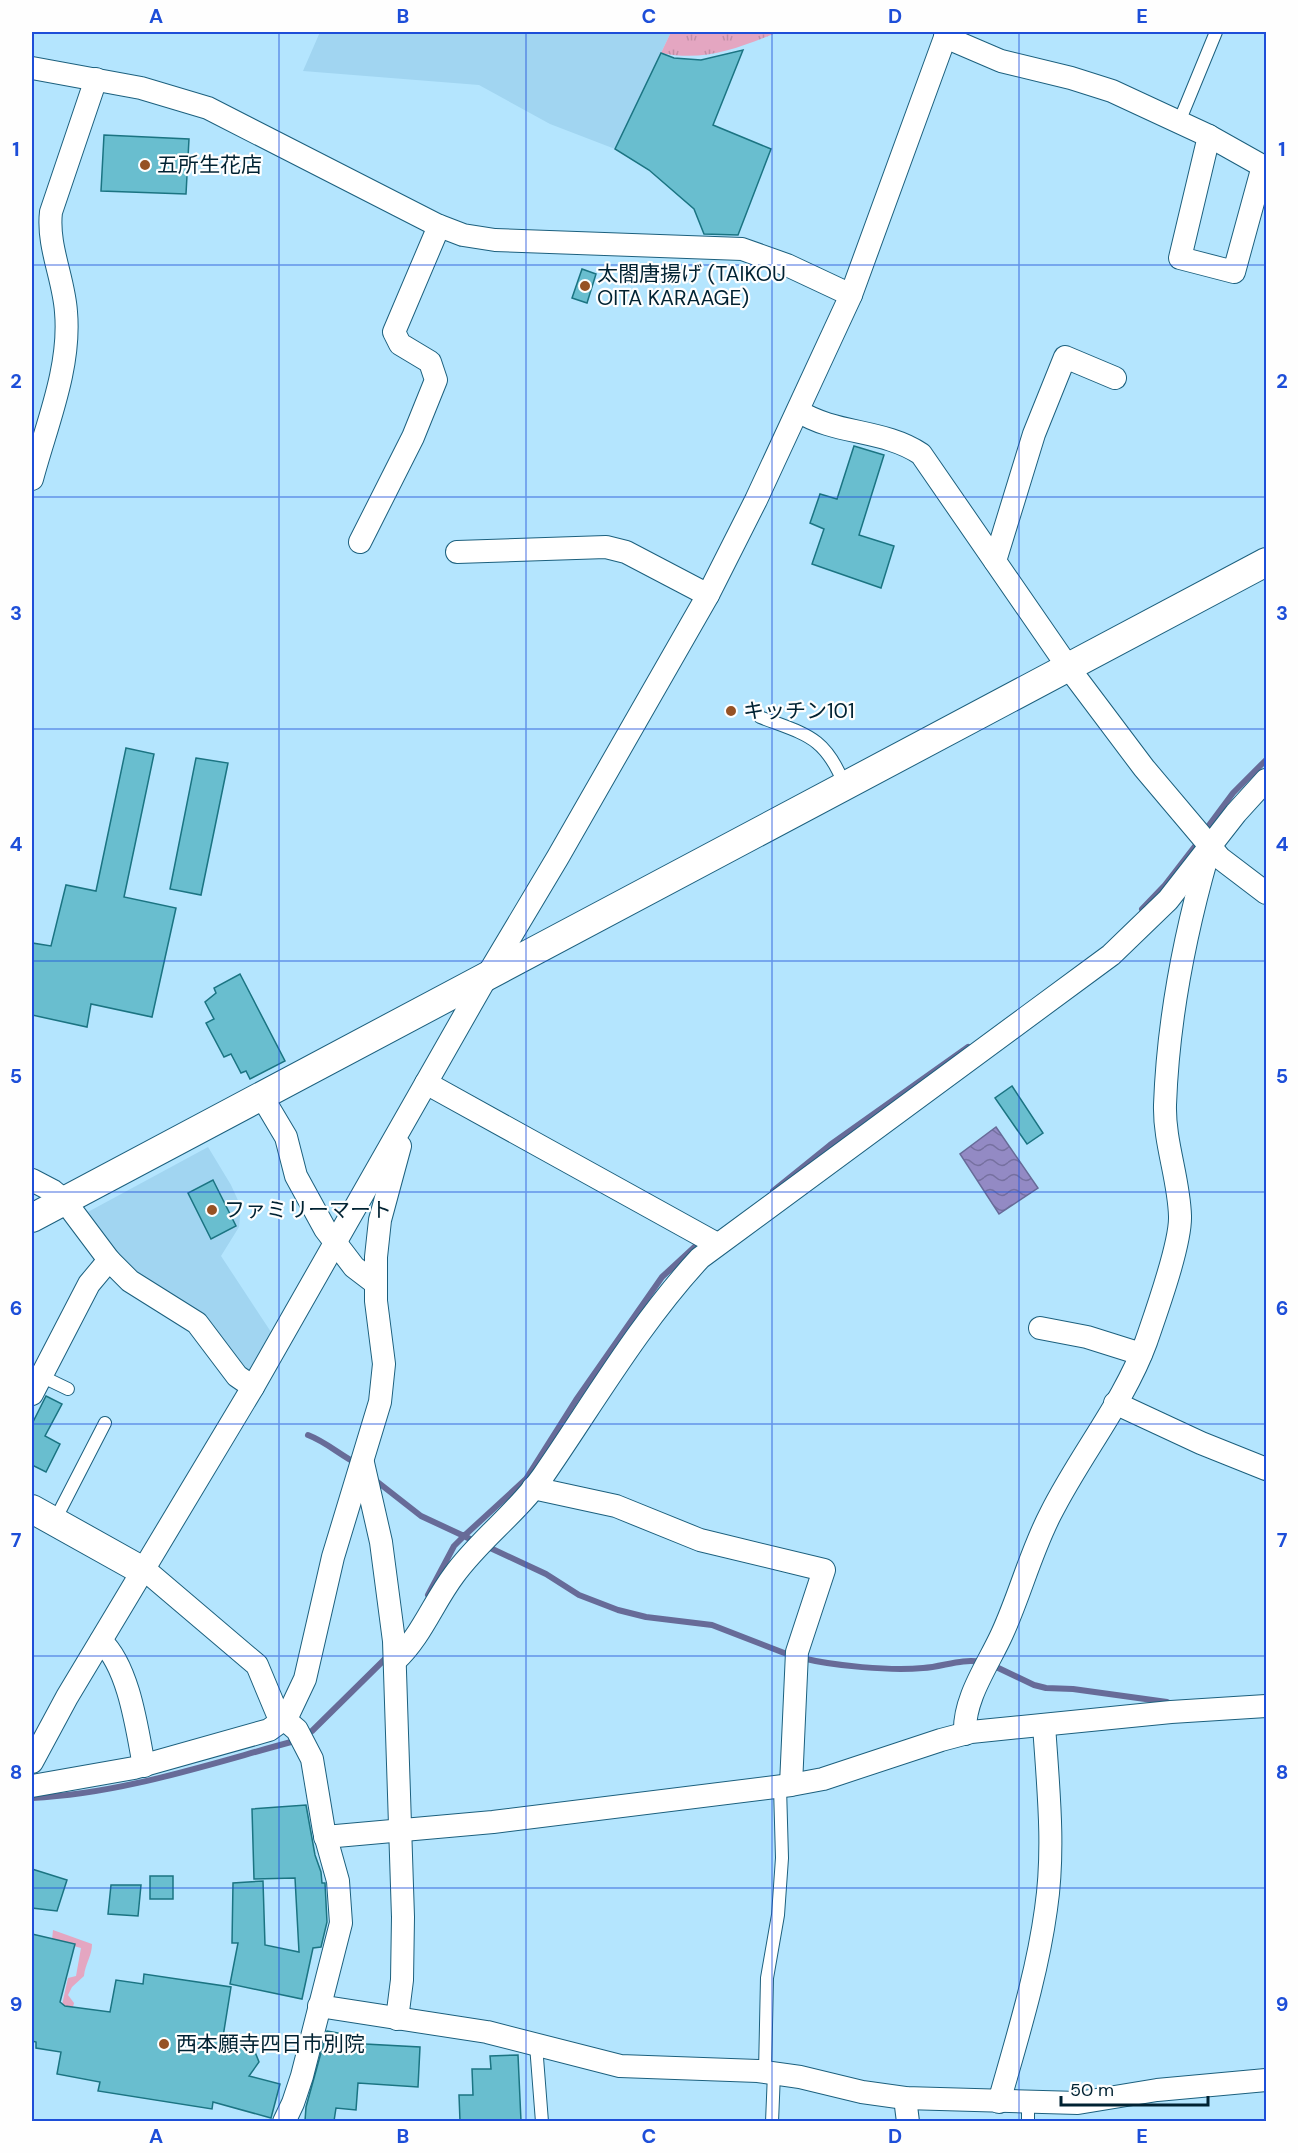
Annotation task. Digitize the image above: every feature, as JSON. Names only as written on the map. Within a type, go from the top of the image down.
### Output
[{"type":"street","points":[[32,1762],[101,1641],[253,1387],[410,1110],[558,858],[708,595],[798,411],[851,295],[946,34],[1001,62],[1092,83],[1209,136],[1265,167],[1234,272],[1180,258],[1209,136]]},
{"type":"street","points":[[32,68],[96,78],[159,92],[208,108],[439,226],[464,235],[495,240],[742,249],[787,265],[851,295]]},
{"type":"street","points":[[32,479],[63,362],[67,329],[61,274],[50,230],[51,212],[96,78]]},
{"type":"street","points":[[360,542],[413,437],[436,380],[430,362],[400,344],[394,332],[439,226]]},
{"type":"street","points":[[995,561],[1034,434],[1065,357],[1115,378]]},
{"type":"street","points":[[798,411],[826,426],[897,442],[921,454],[1068,667],[1144,768],[1205,841],[1231,868],[1266,893]]},
{"type":"street","points":[[457,552],[606,547],[626,552],[708,595]]},
{"type":"street","points":[[32,1218],[1266,562]]},
{"type":"street","points":[[395,1661],[425,1623],[453,1576],[533,1488],[663,1300],[700,1258],[1111,955],[1168,900],[1205,841],[1236,813],[1266,780]]},
{"type":"street","points":[[964,1734],[966,1716],[972,1698],[1009,1619],[1046,1522],[1130,1380],[1141,1354],[1180,1223],[1166,1120],[1166,1093],[1184,944],[1205,841]]},
{"type":"street","points":[[426,1083],[717,1244]]},
{"type":"street","points":[[261,1095],[286,1137],[296,1176],[334,1244],[354,1267],[375,1283]]},
{"type":"street","points":[[32,1786],[144,1766],[269,1730],[285,1719],[299,1696],[333,1557],[380,1402],[384,1376],[375,1283],[380,1220],[410,1110]]},
{"type":"street","points":[[32,1180],[53,1191],[64,1200],[109,1260],[130,1281],[193,1319],[237,1376],[253,1387]]},
{"type":"street","points":[[36,1385],[89,1284],[109,1260]]},
{"type":"street","points":[[1040,1328],[1087,1336],[1141,1354]]},
{"type":"street","points":[[1115,1403],[1201,1443],[1266,1469]]},
{"type":"street","points":[[363,1461],[386,1572],[395,1661],[403,1942],[397,2019]]},
{"type":"street","points":[[533,1488],[616,1506],[700,1540],[824,1570],[797,1652],[786,1786]]},
{"type":"street","points":[[43,1516],[143,1570],[253,1660],[262,1674],[277,1713],[297,1730],[309,1750],[326,1837],[338,1881],[340,1923],[299,2088],[284,2121]]},
{"type":"street","points":[[101,1641],[112,1653],[124,1682],[144,1766]]},
{"type":"street","points":[[326,1837],[400,1832],[786,1786],[831,1777],[964,1734],[1172,1712],[1266,1706]]},
{"type":"street","points":[[999,2102],[1029,1993],[1046,1909],[1050,1828],[1044,1725]]},
{"type":"street","points":[[319,2006],[487,2032],[598,2062],[639,2068],[769,2072],[862,2092],[905,2098],[999,2102],[1028,2112],[1157,2090],[1266,2080]]},
{"type":"street","points":[[905,2098],[908,2121]]},
{"type":"lane","points":[[1179,122],[1216,32]]},
{"type":"lane","points":[[760,717],[810,736],[821,744],[832,757],[845,786]]},
{"type":"lane","points":[[36,1385],[68,1389]]},
{"type":"lane","points":[[43,1516],[105,1423]]},
{"type":"lane","points":[[772,2121],[767,1978],[778,1916],[786,1786]]},
{"type":"lane","points":[[536,2044],[542,2121]]},
{"type":"shaded area","points":[[320,32],[671,32],[615,149],[550,124],[479,85],[303,71]]},
{"type":"shaded area","points":[[208,1147],[231,1185],[241,1207],[239,1227],[221,1256],[271,1332],[245,1377],[129,1268],[86,1213]]},
{"type":"green space","points":[[671,32],[779,32],[721,52],[693,56],[661,53]]},
{"type":"green space","points":[[53,1930],[92,1944],[84,1976],[72,1987],[68,1995],[74,2003],[72,2011],[62,2005],[68,1978],[76,1976],[81,1948],[52,1940]]},
{"type":"water","points":[[996,1127],[1038,1188],[999,1214],[960,1154]]},
{"type":"building","points":[[743,50],[713,125],[771,149],[738,235],[704,234],[694,209],[649,170],[615,149],[661,53],[674,58],[701,60]]},
{"type":"building","name":"五所生花店","points":[[104,135],[189,139],[186,194],[101,191]]},
{"type":"building","name":"太閤唐揚げ (TAIKOU OITA KARAAGE)","points":[[582,269],[596,274],[587,303],[572,298]]},
{"type":"building","points":[[854,446],[884,455],[859,535],[894,546],[881,588],[812,564],[824,529],[810,523],[820,494],[837,499]]},
{"type":"building","points":[[126,748],[154,754],[124,897],[176,908],[152,1017],[91,1004],[87,1027],[32,1015],[32,943],[51,946],[66,885],[96,891]]},
{"type":"building","points":[[196,758],[228,763],[201,895],[170,889]]},
{"type":"building","points":[[240,974],[285,1061],[250,1079],[246,1071],[241,1073],[231,1054],[224,1057],[206,1023],[214,1019],[205,1002],[216,993],[214,988]]},
{"type":"building","points":[[1012,1086],[1043,1133],[1027,1144],[995,1098]]},
{"type":"building","name":"ファミリーマート","points":[[213,1180],[236,1226],[211,1239],[188,1193]]},
{"type":"building","points":[[46,1396],[62,1404],[45,1436],[60,1444],[46,1472],[32,1465],[32,1424]]},
{"type":"building","points":[[306,1805],[315,1855],[322,1883],[325,1883],[327,1922],[321,1947],[313,1948],[302,1999],[230,1984],[238,1943],[232,1943],[233,1883],[263,1881],[265,1945],[299,1952],[295,1878],[254,1879],[252,1809]]},
{"type":"building","points":[[32,1869],[67,1880],[57,1911],[32,1908]]},
{"type":"building","points":[[150,1876],[173,1876],[173,1899],[150,1899]]},
{"type":"building","points":[[111,1885],[141,1885],[138,1916],[108,1914]]},
{"type":"building","points":[[32,1934],[75,1944],[60,2002],[65,2006],[110,2012],[116,1980],[143,1984],[144,1974],[231,1987],[222,2043],[253,2047],[259,2062],[249,2076],[280,2084],[271,2118],[213,2102],[212,2109],[98,2091],[100,2082],[57,2074],[61,2052],[36,2048],[36,2042],[32,2041]]},
{"type":"building","points":[[327,2031],[349,2035],[347,2043],[420,2047],[418,2087],[358,2083],[356,2110],[336,2108],[334,2121],[305,2121],[306,2107]]},
{"type":"building","points":[[518,2055],[521,2121],[460,2121],[459,2095],[473,2095],[472,2069],[491,2069],[490,2056]]},
{"type":"waterway","points":[[1204,832],[1233,793],[1266,760]]},
{"type":"waterway","points":[[1142,909],[1165,885],[1199,841]]},
{"type":"waterway","points":[[773,1191],[830,1145],[968,1047]]},
{"type":"waterway","points":[[375,1480],[421,1516],[464,1536],[526,1479],[576,1400],[662,1277],[701,1241]]},
{"type":"waterway","points":[[308,1435],[356,1463]]},
{"type":"waterway","points":[[428,1595],[454,1546],[464,1536],[476,1542]]},
{"type":"waterway","points":[[486,1546],[546,1574],[579,1595],[618,1610],[646,1617],[712,1625],[792,1656]]},
{"type":"waterway","points":[[32,1798],[130,1785],[291,1742],[312,1731],[388,1656]]},
{"type":"waterway","points":[[802,1658],[895,1669],[930,1667],[967,1661],[982,1662]]},
{"type":"waterway","points":[[992,1665],[1034,1685],[1046,1688],[1073,1689],[1167,1702]]},
{"type":"place","name":"五所生花店","points":[[145,165]]},
{"type":"place","name":"太閤唐揚げ (TAIKOU OITA KARAAGE)","points":[[585,286]]},
{"type":"place","name":"キッチン101","points":[[731,711]]},
{"type":"place","name":"ファミリーマート","points":[[212,1210]]},
{"type":"place","name":"西本願寺四日市別院","points":[[164,2044]]}]
